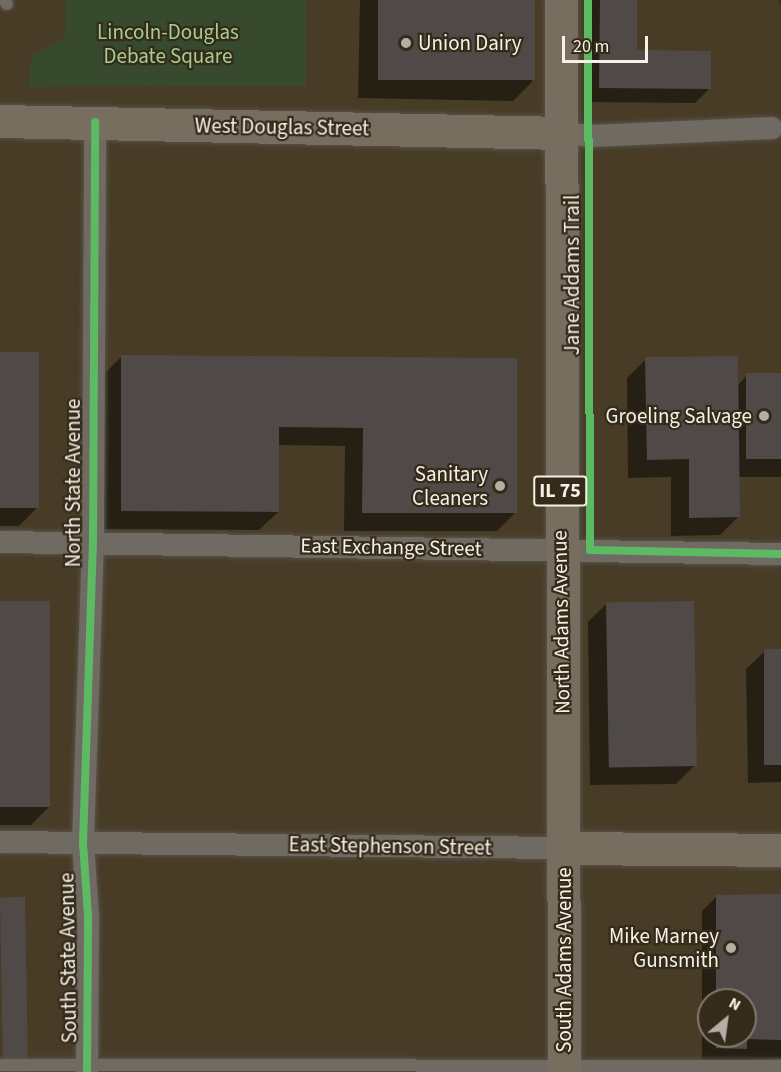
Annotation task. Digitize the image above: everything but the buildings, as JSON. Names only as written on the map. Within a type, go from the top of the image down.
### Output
[{"type":"main road","name":"North Adams Avenue","points":[[561,0],[564,133],[560,549],[564,848]]},
{"type":"main road","name":"West Douglas Street","points":[[0,121],[564,133]]},
{"type":"main road","name":"East Stephenson Street","points":[[564,848],[781,849]]},
{"type":"main road","name":"South Adams Avenue","points":[[564,848],[564,1070]]},
{"type":"street","name":"North State Avenue","points":[[83,843],[93,543],[95,122]]},
{"type":"street","points":[[564,133],[591,136],[772,128]]},
{"type":"street","name":"East Exchange Street","points":[[0,542],[560,549],[781,555]]},
{"type":"street","name":"East Stephenson Street","points":[[0,842],[564,848]]},
{"type":"street","name":"South State Avenue","points":[[83,843],[88,916],[87,1069]]},
{"type":"lane","points":[[0,1065],[87,1069],[564,1070],[781,1066]]},
{"type":"shaded area","points":[[0,0],[777,0],[781,8],[781,1072],[0,1072]]},
{"type":"green space","name":"Lincoln-Douglas Debate Square","points":[[65,0],[306,0],[306,86],[29,87],[32,55],[65,38]]},
{"type":"cycle path","name":"Jane Addams Trail","points":[[588,0],[590,550],[781,554]]},
{"type":"cycle path","points":[[87,1072],[88,916],[83,843],[93,543],[95,122]]},
{"type":"place","name":"Union Dairy","points":[[406,43]]},
{"type":"place","name":"Groeling Salvage","points":[[764,416]]},
{"type":"place","name":"Sanitary Cleaners","points":[[500,486]]},
{"type":"place","name":"Mike Marney Gunsmith","points":[[731,948]]}]
